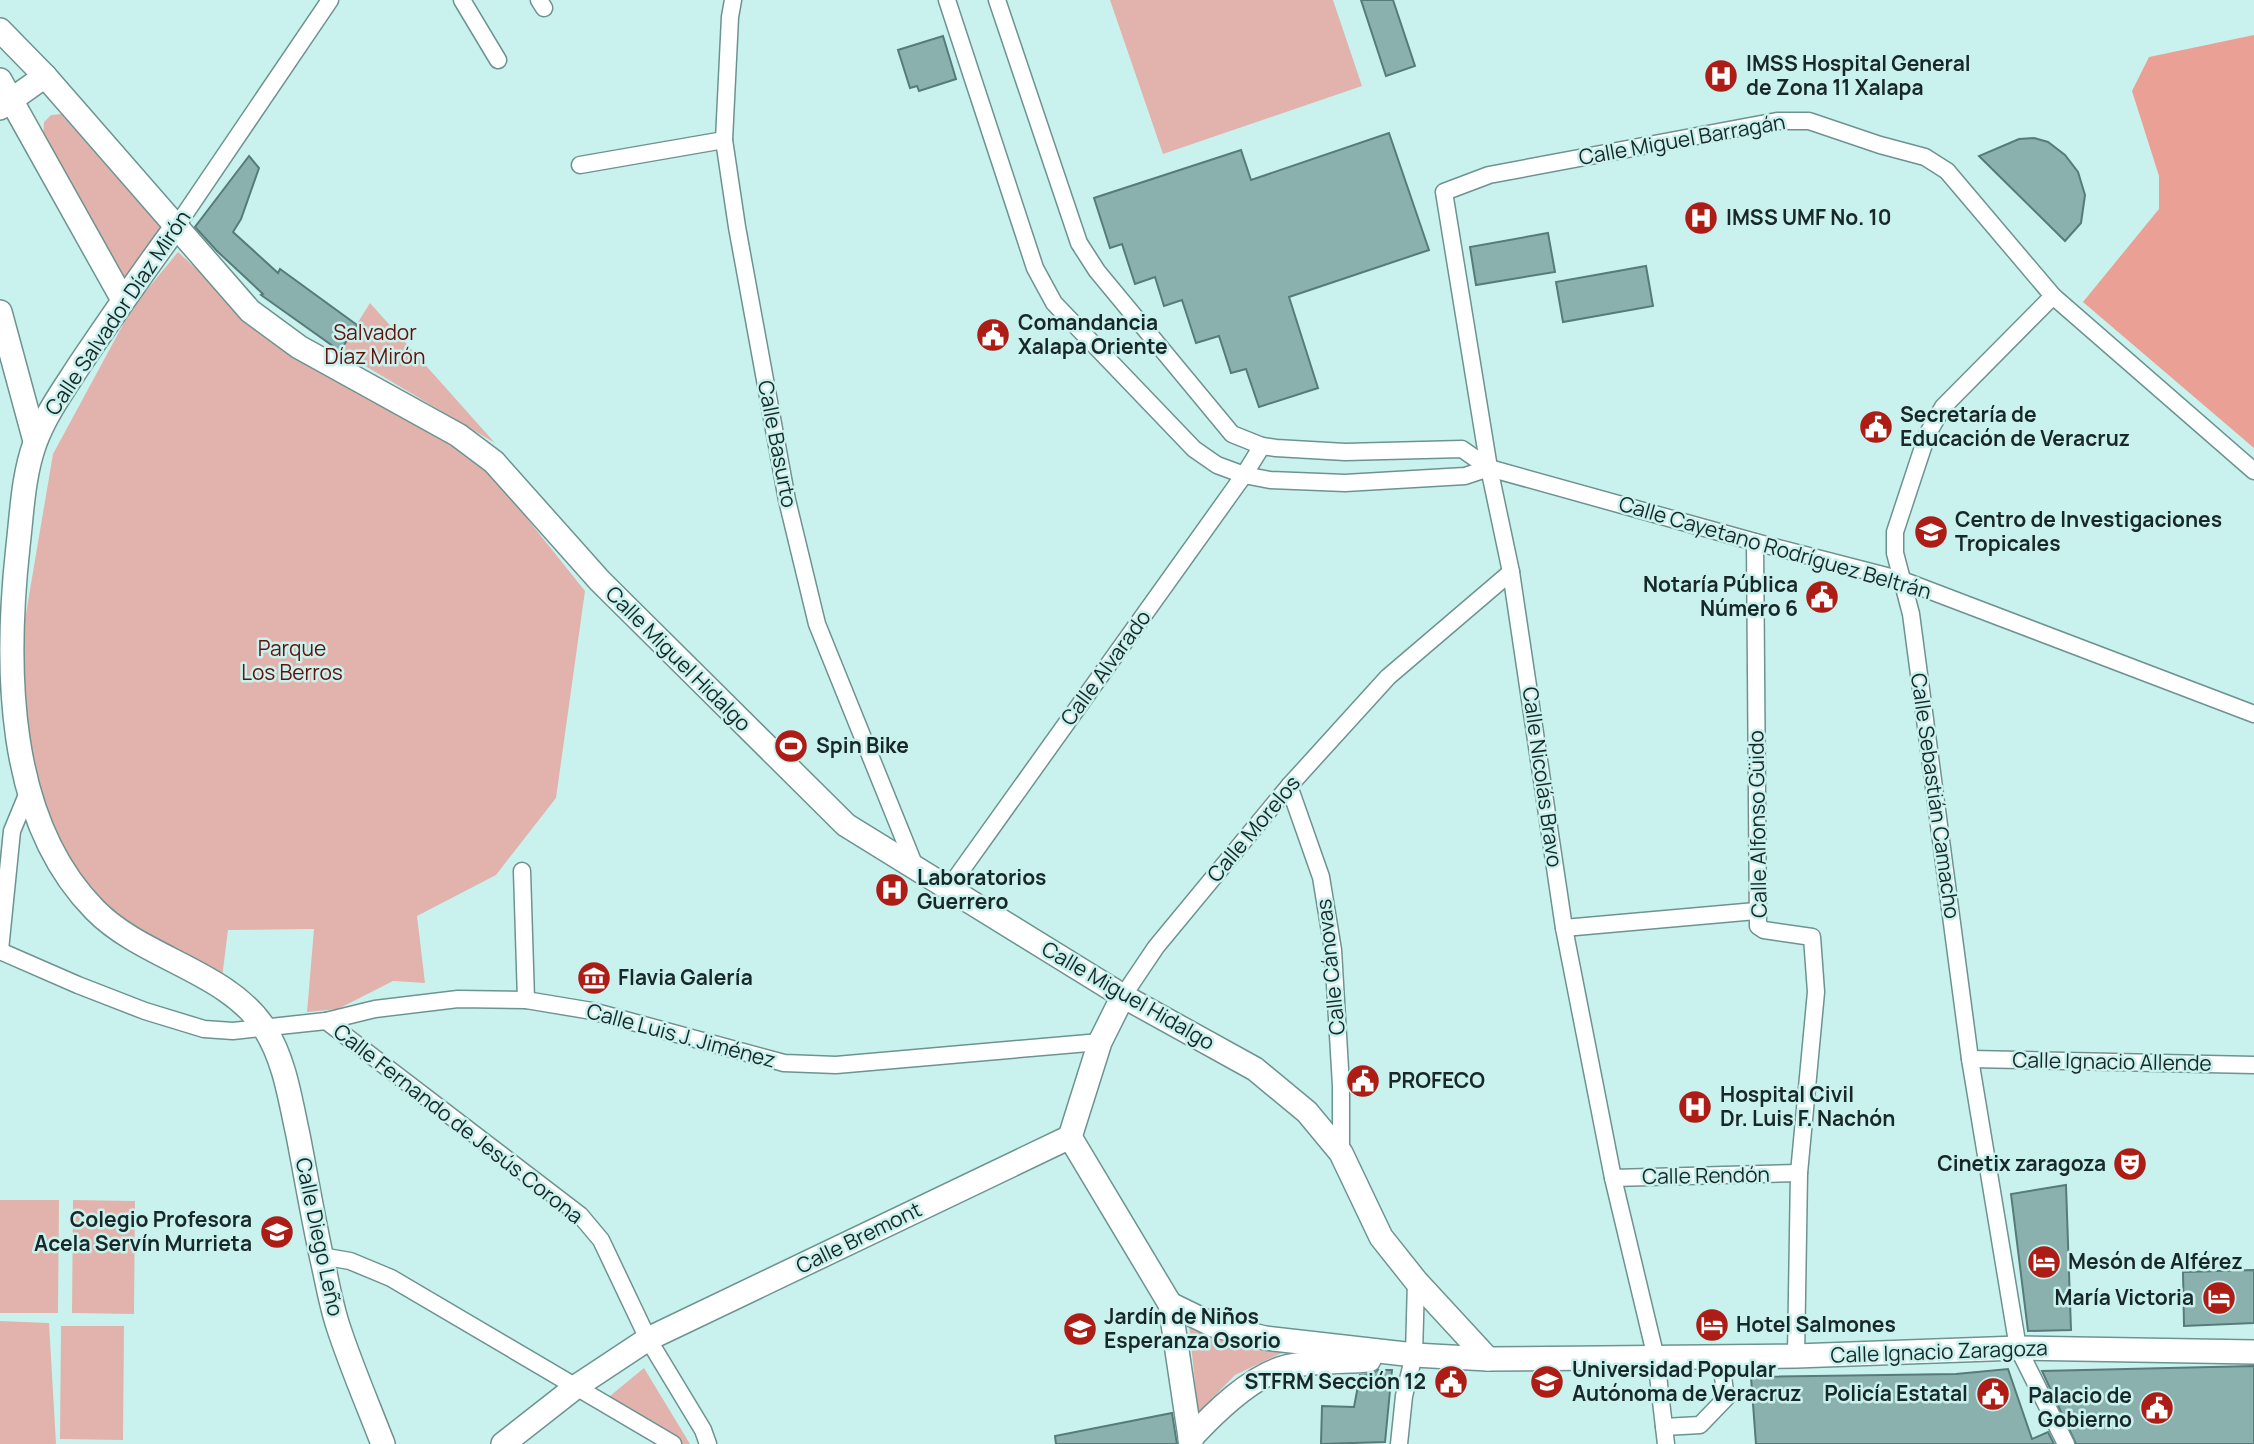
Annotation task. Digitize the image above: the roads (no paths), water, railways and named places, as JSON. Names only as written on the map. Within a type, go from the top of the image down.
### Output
[{"type":"main road","name":"Calle Miguel Hidalgo","points":[[0,30],[45,76],[250,311],[299,347],[458,435],[494,462],[600,581],[846,825],[1123,996],[1255,1069],[1307,1112],[1341,1153],[1381,1237],[1416,1281],[1488,1359]]},
{"type":"main road","points":[[5,105],[45,76]]},
{"type":"main road","points":[[0,80],[5,105],[122,300]]},
{"type":"main road","name":"Calle Salvador Díaz Mirón","points":[[176,227],[122,300],[57,400],[35,441],[25,482],[13,596],[12,674],[17,737],[29,790],[47,840],[69,880],[94,910],[124,936],[214,983],[242,1001],[264,1027]]},
{"type":"main road","points":[[0,312],[35,441]]},
{"type":"main road","name":"Calle Morelos","points":[[1070,1137],[1100,1042],[1123,996]]},
{"type":"main road","name":"Calle Diego Leño","points":[[264,1027],[276,1050],[288,1085],[337,1324],[383,1444]]},
{"type":"main road","points":[[1070,1137],[1170,1304],[1191,1441]]},
{"type":"main road","name":"Calle Bremont","points":[[503,1444],[577,1386],[648,1339],[1070,1137]]},
{"type":"main road","name":"Calle Ignacio Zaragoza","points":[[1170,1304],[1213,1325],[1265,1338],[1414,1355],[1488,1359],[1796,1356],[2018,1348],[2254,1352]]},
{"type":"main road","name":"Calle Ignacio Zaragoza","points":[[1191,1441],[1213,1414],[1248,1386],[1286,1367],[1414,1355]]},
{"type":"street","name":"Calle Salvador Díaz Mirón","points":[[176,227],[330,0]]},
{"type":"street","points":[[462,0],[498,60]]},
{"type":"street","name":"Calle Basurto","points":[[733,0],[724,140],[737,227],[787,500],[817,624],[916,869]]},
{"type":"street","name":"Calle Cayetano Rodríguez Beltrán","points":[[947,0],[1035,268],[1054,303],[1194,449],[1217,465],[1244,475],[1270,480],[1345,483],[1465,476],[1489,468]]},
{"type":"street","name":"Calle Cayetano Rodríguez Beltrán","points":[[997,0],[1079,243],[1097,271],[1232,434],[1262,446],[1345,452],[1462,449],[1489,468],[1902,580],[2254,715]]},
{"type":"street","name":"Calle Miguel Barragán","points":[[1444,192],[1489,175],[1777,121],[1809,121],[1925,157],[1947,171],[2053,296],[2254,471]]},
{"type":"street","points":[[580,165],[724,140]]},
{"type":"street","name":"Calle Nicolás Bravo","points":[[1444,192],[1489,468],[1511,572],[1564,928],[1613,1178],[1656,1358],[1666,1444]]},
{"type":"street","name":"Calle Sebastián Camacho","points":[[2053,296],[1943,407],[1927,435],[1895,532],[1895,553],[1912,614],[1970,1059],[2018,1348],[2066,1444]]},
{"type":"street","name":"Calle Alvarado","points":[[948,889],[1262,446]]},
{"type":"street","name":"Calle Alfonso Güido","points":[[1755,542],[1758,926],[1764,930],[1812,937],[1816,992],[1799,1173],[1796,1356]]},
{"type":"street","name":"Calle Morelos","points":[[1123,996],[1156,947],[1289,786],[1388,677],[1511,572]]},
{"type":"street","name":"Calle Cánovas","points":[[1289,786],[1321,877],[1333,950],[1341,1086],[1341,1153]]},
{"type":"street","points":[[0,950],[12,831],[29,790]]},
{"type":"street","points":[[522,870],[526,1000]]},
{"type":"street","points":[[1564,928],[1756,911]]},
{"type":"street","name":"Calle Luis J. Jiménez","points":[[0,950],[134,1007],[204,1029],[233,1031],[326,1021],[375,1009],[458,999],[526,1000],[592,1011],[784,1063],[836,1065],[1100,1042]]},
{"type":"street","name":"Calle Fernando de Jesús Corona","points":[[326,1021],[580,1214],[601,1240],[648,1339],[703,1430],[708,1444]]},
{"type":"street","name":"Calle Ignacio Allende","points":[[1970,1059],[2254,1065]]},
{"type":"street","name":"Calle Rendón","points":[[1613,1178],[1799,1173]]},
{"type":"street","points":[[321,1256],[350,1261],[391,1278],[673,1444]]},
{"type":"street","points":[[1399,1444],[1404,1396],[1414,1355],[1416,1281]]},
{"type":"street","points":[[1664,1427],[1700,1425],[1726,1398],[1720,1356]]},
{"type":"place","name":"IMSS Hospital General de Zona 11 Xalapa","points":[[1721,76]]},
{"type":"place","name":"IMSS UMF No. 10","points":[[1701,218]]},
{"type":"place","name":"Comandancia Xalapa Oriente","points":[[993,335]]},
{"type":"place","name":"Secretaría de Educación de Veracruz","points":[[1876,427]]},
{"type":"place","name":"Centro de Investigaciones Tropicales","points":[[1931,532]]},
{"type":"place","name":"Notaría Pública Número 6","points":[[1822,597]]},
{"type":"place","name":"Spin Bike","points":[[791,746]]},
{"type":"place","name":"Laboratorios Guerrero","points":[[892,890]]},
{"type":"place","name":"Flavia Galería","points":[[594,978]]},
{"type":"place","name":"PROFECO","points":[[1363,1081]]},
{"type":"place","name":"Hospital Civil Dr. Luis F. Nachón","points":[[1695,1107]]},
{"type":"place","name":"Cinetix zaragoza","points":[[2130,1164]]},
{"type":"place","name":"Colegio Profesora Acela Servín Murrieta","points":[[277,1232]]},
{"type":"place","name":"Mesón de Alférez","points":[[2044,1262]]},
{"type":"place","name":"María Victoria","points":[[2219,1298]]},
{"type":"place","name":"Hotel Salmones","points":[[1712,1325]]},
{"type":"place","name":"Jardín de Niños Esperanza Osorio","points":[[1080,1329]]},
{"type":"place","name":"STFRM Sección 12","points":[[1451,1382]]},
{"type":"place","name":"Universidad Popular Autónoma de Veracruz","points":[[1547,1382]]},
{"type":"place","name":"Policía Estatal","points":[[1993,1394]]},
{"type":"place","name":"Palacio de Gobierno","points":[[2157,1408]]},
{"type":"park label","name":"Salvador Díaz Mirón","points":[[375,345]]},
{"type":"park label","name":"Parque Los Berros","points":[[292,661]]}]
